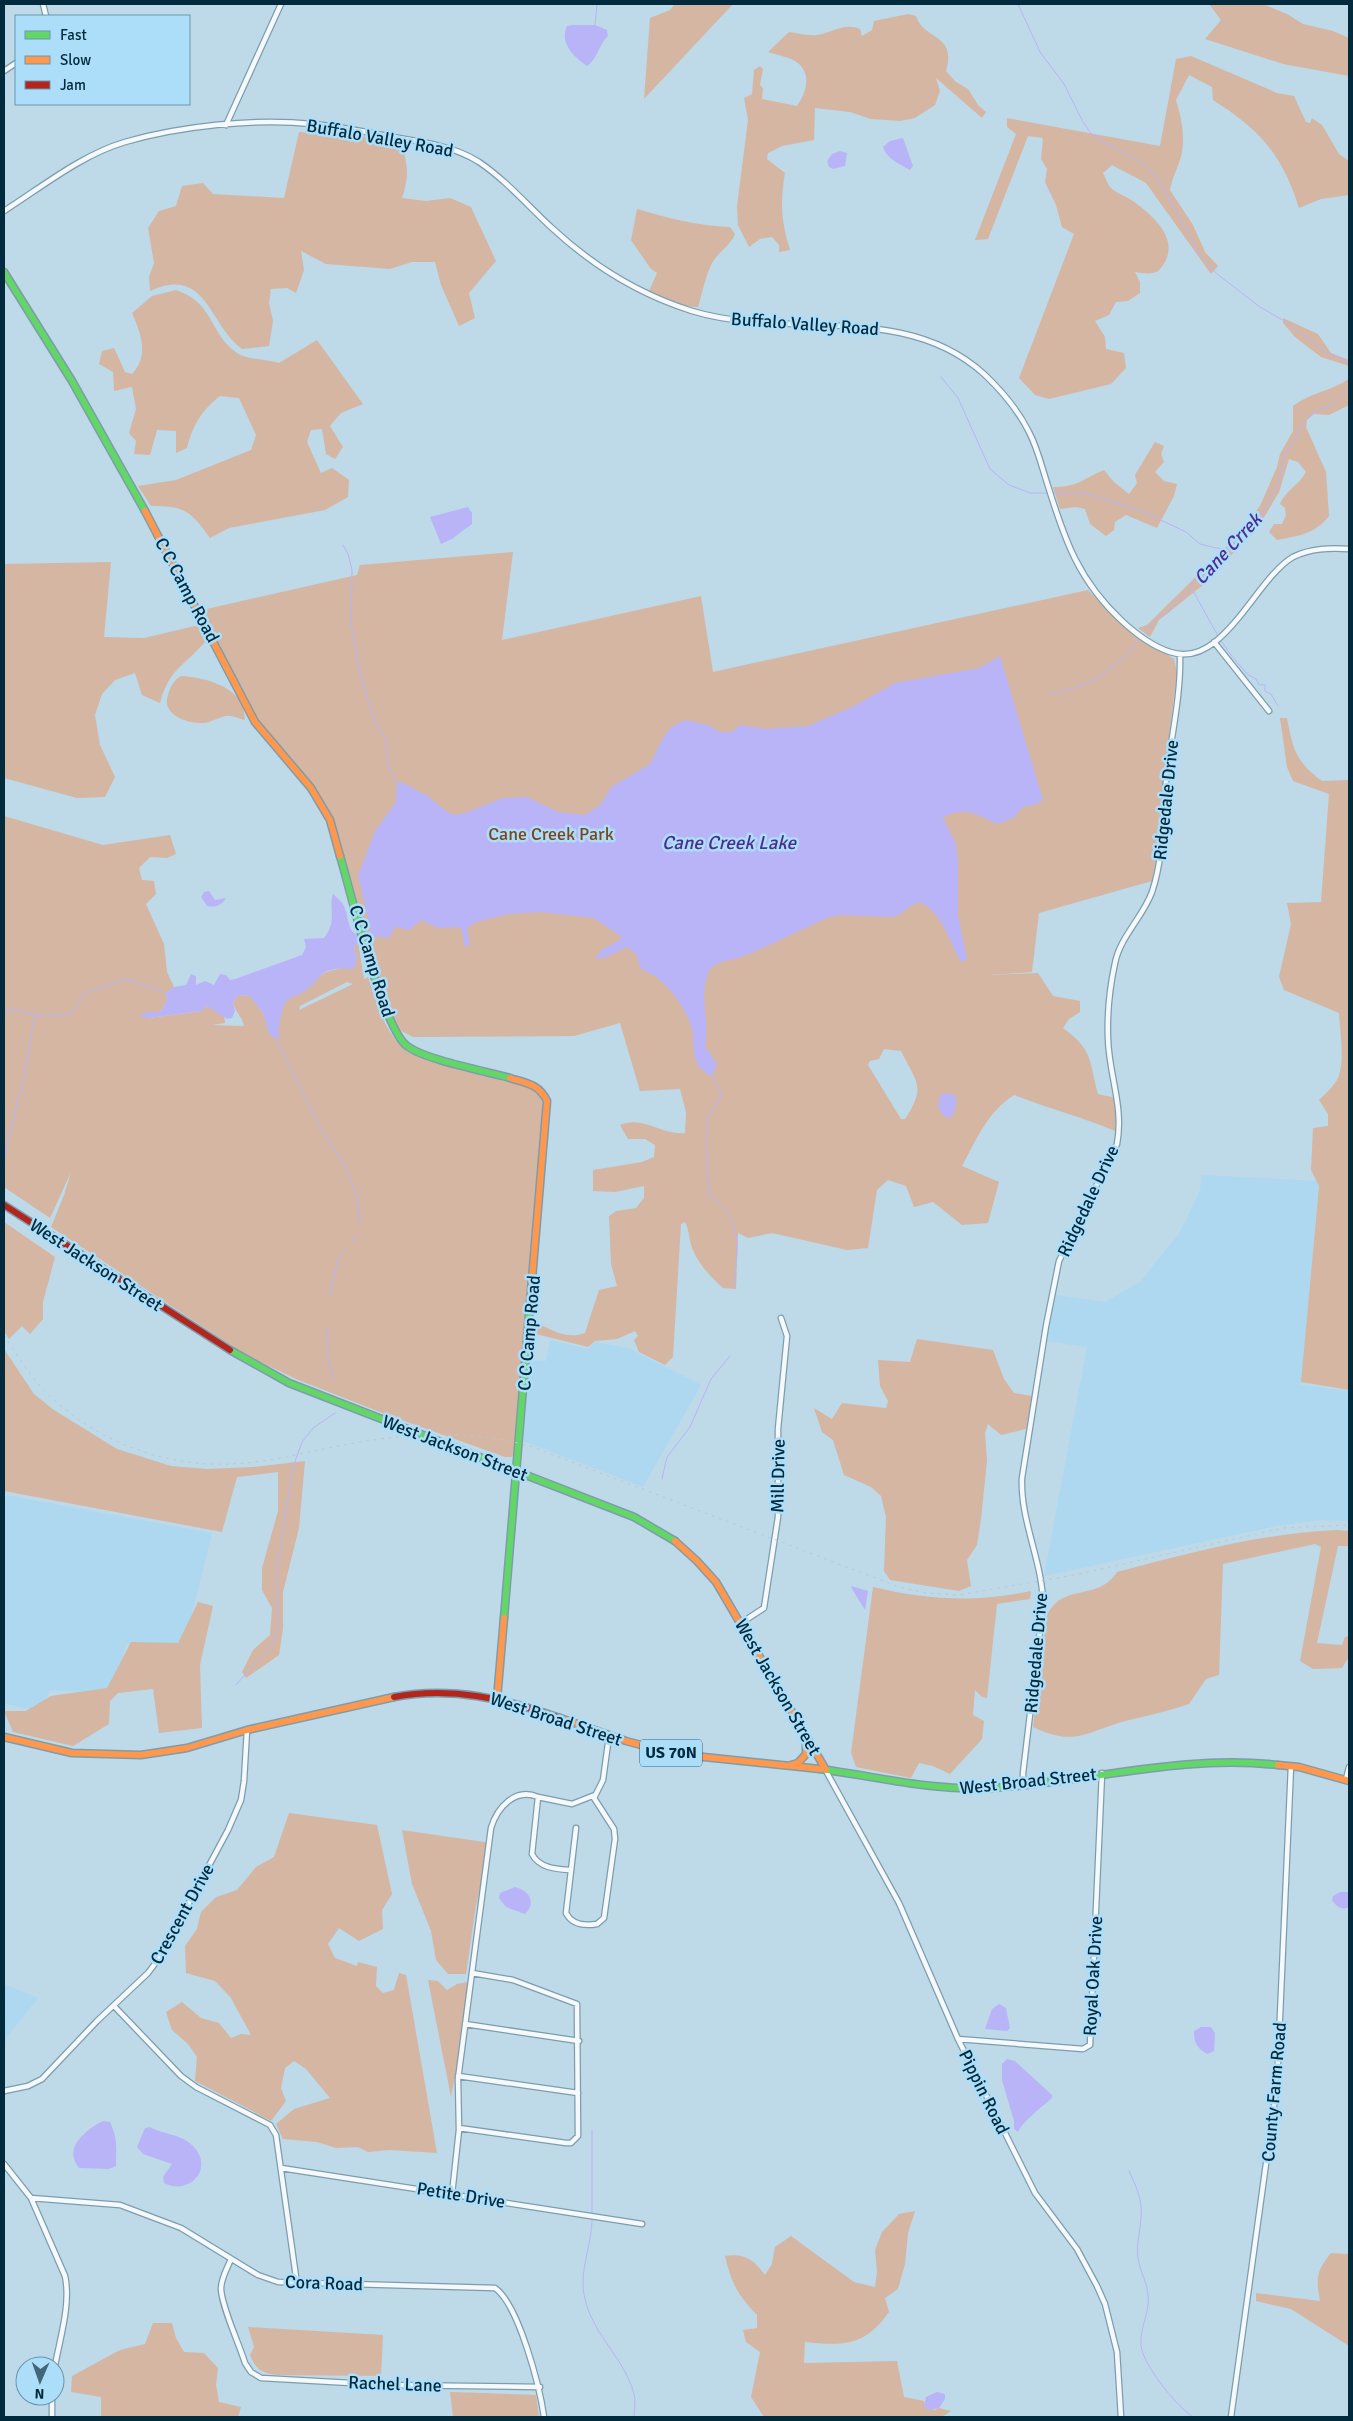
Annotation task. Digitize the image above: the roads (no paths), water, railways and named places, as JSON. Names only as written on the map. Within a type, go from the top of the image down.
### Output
[{"type":"street","points":[[226,125],[281,4]]},
{"type":"street","points":[[4,71],[15,64]]},
{"type":"street","name":"Buffalo Valley Road","points":[[4,211],[87,159],[109,148],[152,136],[226,125],[278,122],[312,124],[443,147],[476,160],[496,174],[575,249],[605,271],[638,290],[667,302],[734,321],[901,332],[920,337],[956,354],[972,365],[998,389],[1025,425],[1036,449],[1070,550],[1083,577],[1100,601],[1148,641],[1180,655]]},
{"type":"street","name":"C C Camp Road","points":[[4,272],[45,337],[120,466],[256,722],[269,742],[311,788],[330,820],[384,1011],[398,1036],[407,1046],[422,1054],[534,1085],[542,1091],[547,1101],[522,1420],[515,1472],[497,1699]]},
{"type":"street","points":[[1180,655],[1200,650],[1214,642],[1230,628],[1270,576],[1293,558],[1309,551],[1328,548],[1349,549]]},
{"type":"street","points":[[1214,642],[1269,711]]},
{"type":"street","name":"Ridgedale Drive","points":[[1024,1784],[1023,1773],[1044,1605],[1041,1580],[1023,1501],[1022,1478],[1046,1326],[1059,1261],[1117,1144],[1120,1129],[1118,1094],[1108,1039],[1115,961],[1151,894],[1158,873],[1163,842],[1167,773],[1181,675],[1180,655]]},
{"type":"street","name":"West Jackson Street","points":[[4,1205],[213,1341],[258,1368],[290,1383],[634,1517],[670,1536],[695,1556],[716,1582],[826,1770]]},
{"type":"street","name":"Mill Drive","points":[[741,1623],[764,1608],[776,1540],[778,1429],[787,1336],[781,1318]]},
{"type":"street","name":"West Broad Street","points":[[4,1737],[61,1751],[122,1755],[156,1753],[188,1748],[247,1730],[397,1695],[458,1692],[497,1699],[657,1750],[693,1757],[826,1770],[937,1788],[989,1788],[1102,1773],[1228,1760],[1291,1764],[1348,1780]]},
{"type":"street","name":"Crescent Drive","points":[[4,2091],[28,2086],[42,2079],[148,1973],[159,1958],[232,1822],[241,1800],[247,1730]]},
{"type":"street","points":[[452,2194],[459,2128],[458,2076],[494,1817],[498,1810],[513,1798],[522,1795],[572,1804],[594,1794],[603,1780],[609,1736]]},
{"type":"street","points":[[786,1766],[798,1763],[806,1754],[806,1736]]},
{"type":"street","name":"County Farm Road","points":[[1231,2417],[1277,2084],[1291,1764]]},
{"type":"street","points":[[1348,1780],[1349,1767]]},
{"type":"street","name":"Pippin Road","points":[[826,1770],[892,1889],[958,2040],[1035,2193],[1077,2250],[1105,2304],[1117,2352],[1121,2417]]},
{"type":"street","name":"Royal Oak Drive","points":[[958,2040],[1083,2049],[1090,2045],[1102,1773]]},
{"type":"street","points":[[576,1828],[566,1907],[569,1918],[583,1925],[598,1924],[604,1918],[615,1839],[614,1829],[595,1801],[594,1794]]},
{"type":"street","points":[[538,1798],[532,1854],[535,1861],[541,1865],[570,1870]]},
{"type":"street","points":[[459,2128],[571,2143],[578,2136],[579,2006],[575,2001],[513,1980],[472,1973]]},
{"type":"street","points":[[114,2006],[181,2076],[196,2087],[270,2125],[276,2135],[297,2284]]},
{"type":"street","points":[[465,2024],[578,2041]]},
{"type":"street","points":[[458,2076],[578,2092]]},
{"type":"street","points":[[4,2164],[32,2198],[67,2287],[57,2356]]},
{"type":"street","name":"Petite Drive","points":[[281,2168],[642,2224]]},
{"type":"street","name":"Cora Road","points":[[32,2198],[120,2205],[181,2228],[258,2275],[278,2282],[494,2288],[501,2293],[524,2341],[540,2387],[544,2417]]},
{"type":"street","name":"Rachel Lane","points":[[231,2259],[223,2277],[221,2289],[245,2363],[252,2372],[261,2378],[387,2385],[540,2387]]},
{"type":"water","points":[[595,25],[607,30],[608,36],[587,66],[573,54],[566,44],[565,32],[567,26]]},
{"type":"water","points":[[903,138],[913,166],[910,170],[890,158],[883,147],[890,141]]},
{"type":"water","points":[[840,151],[847,153],[845,166],[833,169],[829,167],[827,161],[832,154]]},
{"type":"water","points":[[468,507],[472,513],[472,524],[452,539],[441,544],[430,517]]},
{"type":"water","name":"Cane Creek Lake","points":[[1000,656],[1043,800],[1037,804],[1023,807],[1013,818],[997,824],[977,815],[964,812],[950,814],[943,818],[956,844],[958,916],[967,959],[961,962],[940,921],[928,907],[920,902],[893,917],[841,915],[829,917],[752,953],[717,964],[708,973],[704,991],[705,1046],[717,1064],[712,1076],[705,1072],[697,1062],[692,1030],[680,1003],[658,979],[641,969],[636,954],[628,947],[596,959],[601,951],[622,937],[594,918],[541,912],[508,914],[476,922],[467,928],[470,946],[464,945],[462,930],[458,927],[438,928],[421,920],[410,930],[395,927],[389,938],[369,937],[361,941],[354,948],[357,959],[354,969],[340,968],[327,971],[303,992],[287,1001],[282,1011],[279,1027],[280,1036],[276,1039],[269,1034],[264,1015],[250,996],[239,995],[233,1002],[235,1011],[232,1018],[227,1019],[207,1006],[201,1011],[149,1018],[139,1017],[147,1012],[160,1012],[167,1001],[166,993],[174,987],[186,985],[191,974],[196,976],[196,985],[205,981],[214,985],[220,974],[226,975],[230,980],[235,979],[302,955],[306,947],[304,939],[324,938],[328,932],[332,920],[331,905],[333,894],[344,906],[353,932],[363,934],[371,930],[358,876],[375,831],[396,802],[399,781],[428,796],[443,809],[454,815],[465,813],[503,798],[527,797],[558,812],[585,815],[601,804],[611,787],[650,764],[663,738],[671,727],[685,720],[708,725],[720,732],[732,732],[740,725],[766,729],[808,726],[856,705],[895,683],[979,668]]},
{"type":"water","points":[[209,891],[215,900],[226,898],[218,905],[213,907],[207,906],[201,897],[204,892]]},
{"type":"water","points":[[947,1093],[954,1095],[957,1100],[953,1115],[948,1118],[938,1108],[940,1095]]},
{"type":"water","points":[[851,1586],[868,1591],[865,1610],[852,1589]]},
{"type":"water","points":[[515,1887],[524,1891],[530,1898],[529,1910],[525,1914],[506,1907],[499,1898],[500,1893]]},
{"type":"water","points":[[1340,1892],[1349,1892],[1349,1907],[1339,1907],[1332,1900],[1333,1896]]},
{"type":"water","points":[[999,2004],[1006,2008],[1010,2028],[1007,2031],[985,2029],[992,2009]]},
{"type":"water","points":[[1201,2027],[1211,2027],[1215,2033],[1214,2051],[1207,2054],[1198,2047],[1195,2039],[1194,2031]]},
{"type":"water","points":[[1007,2059],[1015,2061],[1052,2095],[1052,2098],[1028,2119],[1018,2132],[1014,2129],[1014,2121],[1002,2080],[1002,2064]]},
{"type":"water","points":[[103,2121],[110,2122],[114,2134],[116,2166],[109,2169],[79,2168],[74,2161],[73,2153],[75,2146],[84,2134]]},
{"type":"water","points":[[150,2127],[184,2139],[193,2146],[199,2155],[201,2163],[200,2171],[190,2183],[182,2186],[173,2186],[164,2183],[163,2177],[172,2164],[143,2154],[137,2147],[145,2128]]},
{"type":"water","points":[[937,2392],[945,2394],[945,2399],[939,2408],[928,2410],[924,2406],[926,2397]]},
{"type":"waterway","points":[[595,25],[597,4]]},
{"type":"waterway","points":[[1018,4],[1040,52],[1064,84],[1083,122],[1093,136],[1144,164],[1160,182],[1199,253],[1217,274],[1260,307],[1286,322],[1328,353],[1349,363]]},
{"type":"waterway","points":[[941,377],[958,398],[990,469],[1009,485],[1030,493],[1085,493],[1144,512],[1186,532],[1200,544],[1230,549]]},
{"type":"waterway","name":"Cane Crrek","points":[[1145,632],[1159,617],[1168,613],[1175,601],[1184,596],[1197,580],[1217,563],[1252,523],[1260,519],[1278,484],[1285,454],[1296,438],[1301,425],[1313,413],[1335,402],[1349,388]]},
{"type":"waterway","points":[[343,545],[348,554],[352,570],[351,623],[360,673],[373,718],[386,740],[387,764],[397,785]]},
{"type":"waterway","points":[[1192,589],[1218,636]]},
{"type":"waterway","points":[[1049,694],[1077,687],[1100,676],[1120,661],[1140,639]]},
{"type":"waterway","points":[[1220,639],[1247,674],[1256,679],[1259,685],[1265,685],[1265,691],[1271,694],[1278,706]]},
{"type":"waterway","points":[[4,1160],[25,1071],[34,1018],[40,1015],[71,1014],[85,993],[125,979],[166,993]]},
{"type":"waterway","points":[[4,1009],[40,1015]]},
{"type":"waterway","points":[[276,1039],[317,1121],[352,1183],[359,1210],[359,1225]]},
{"type":"waterway","points":[[712,1076],[722,1094],[708,1117],[706,1147],[709,1195],[721,1205],[734,1225],[737,1248],[733,1288]]},
{"type":"waterway","points":[[352,1243],[356,1235]]},
{"type":"waterway","points":[[330,1295],[338,1259],[345,1250]]},
{"type":"waterway","points":[[327,1329],[328,1358],[334,1382]]},
{"type":"waterway","points":[[662,1479],[667,1457],[690,1427],[711,1379],[730,1356]]},
{"type":"waterway","points":[[236,1685],[274,1642],[278,1622],[276,1577],[293,1467],[302,1442],[313,1428],[335,1413]]},
{"type":"waterway","points":[[592,2130],[592,2215]]},
{"type":"waterway","points":[[1129,2171],[1141,2206],[1138,2257],[1148,2298],[1141,2339],[1143,2353],[1147,2363],[1161,2384],[1178,2404],[1193,2417]]},
{"type":"waterway","points":[[592,2219],[583,2279],[585,2299],[595,2324],[630,2381],[635,2397],[634,2417]]},
{"type":"railway","points":[[4,1335],[32,1376],[52,1398],[73,1416],[120,1443],[146,1452],[172,1459],[226,1464],[272,1460],[350,1444],[402,1436],[478,1436],[504,1440],[530,1446],[899,1587],[926,1593],[959,1595],[1079,1574],[1283,1528],[1349,1525]]},
{"type":"park label","name":"Cane Creek Park","points":[[551,834]]}]
